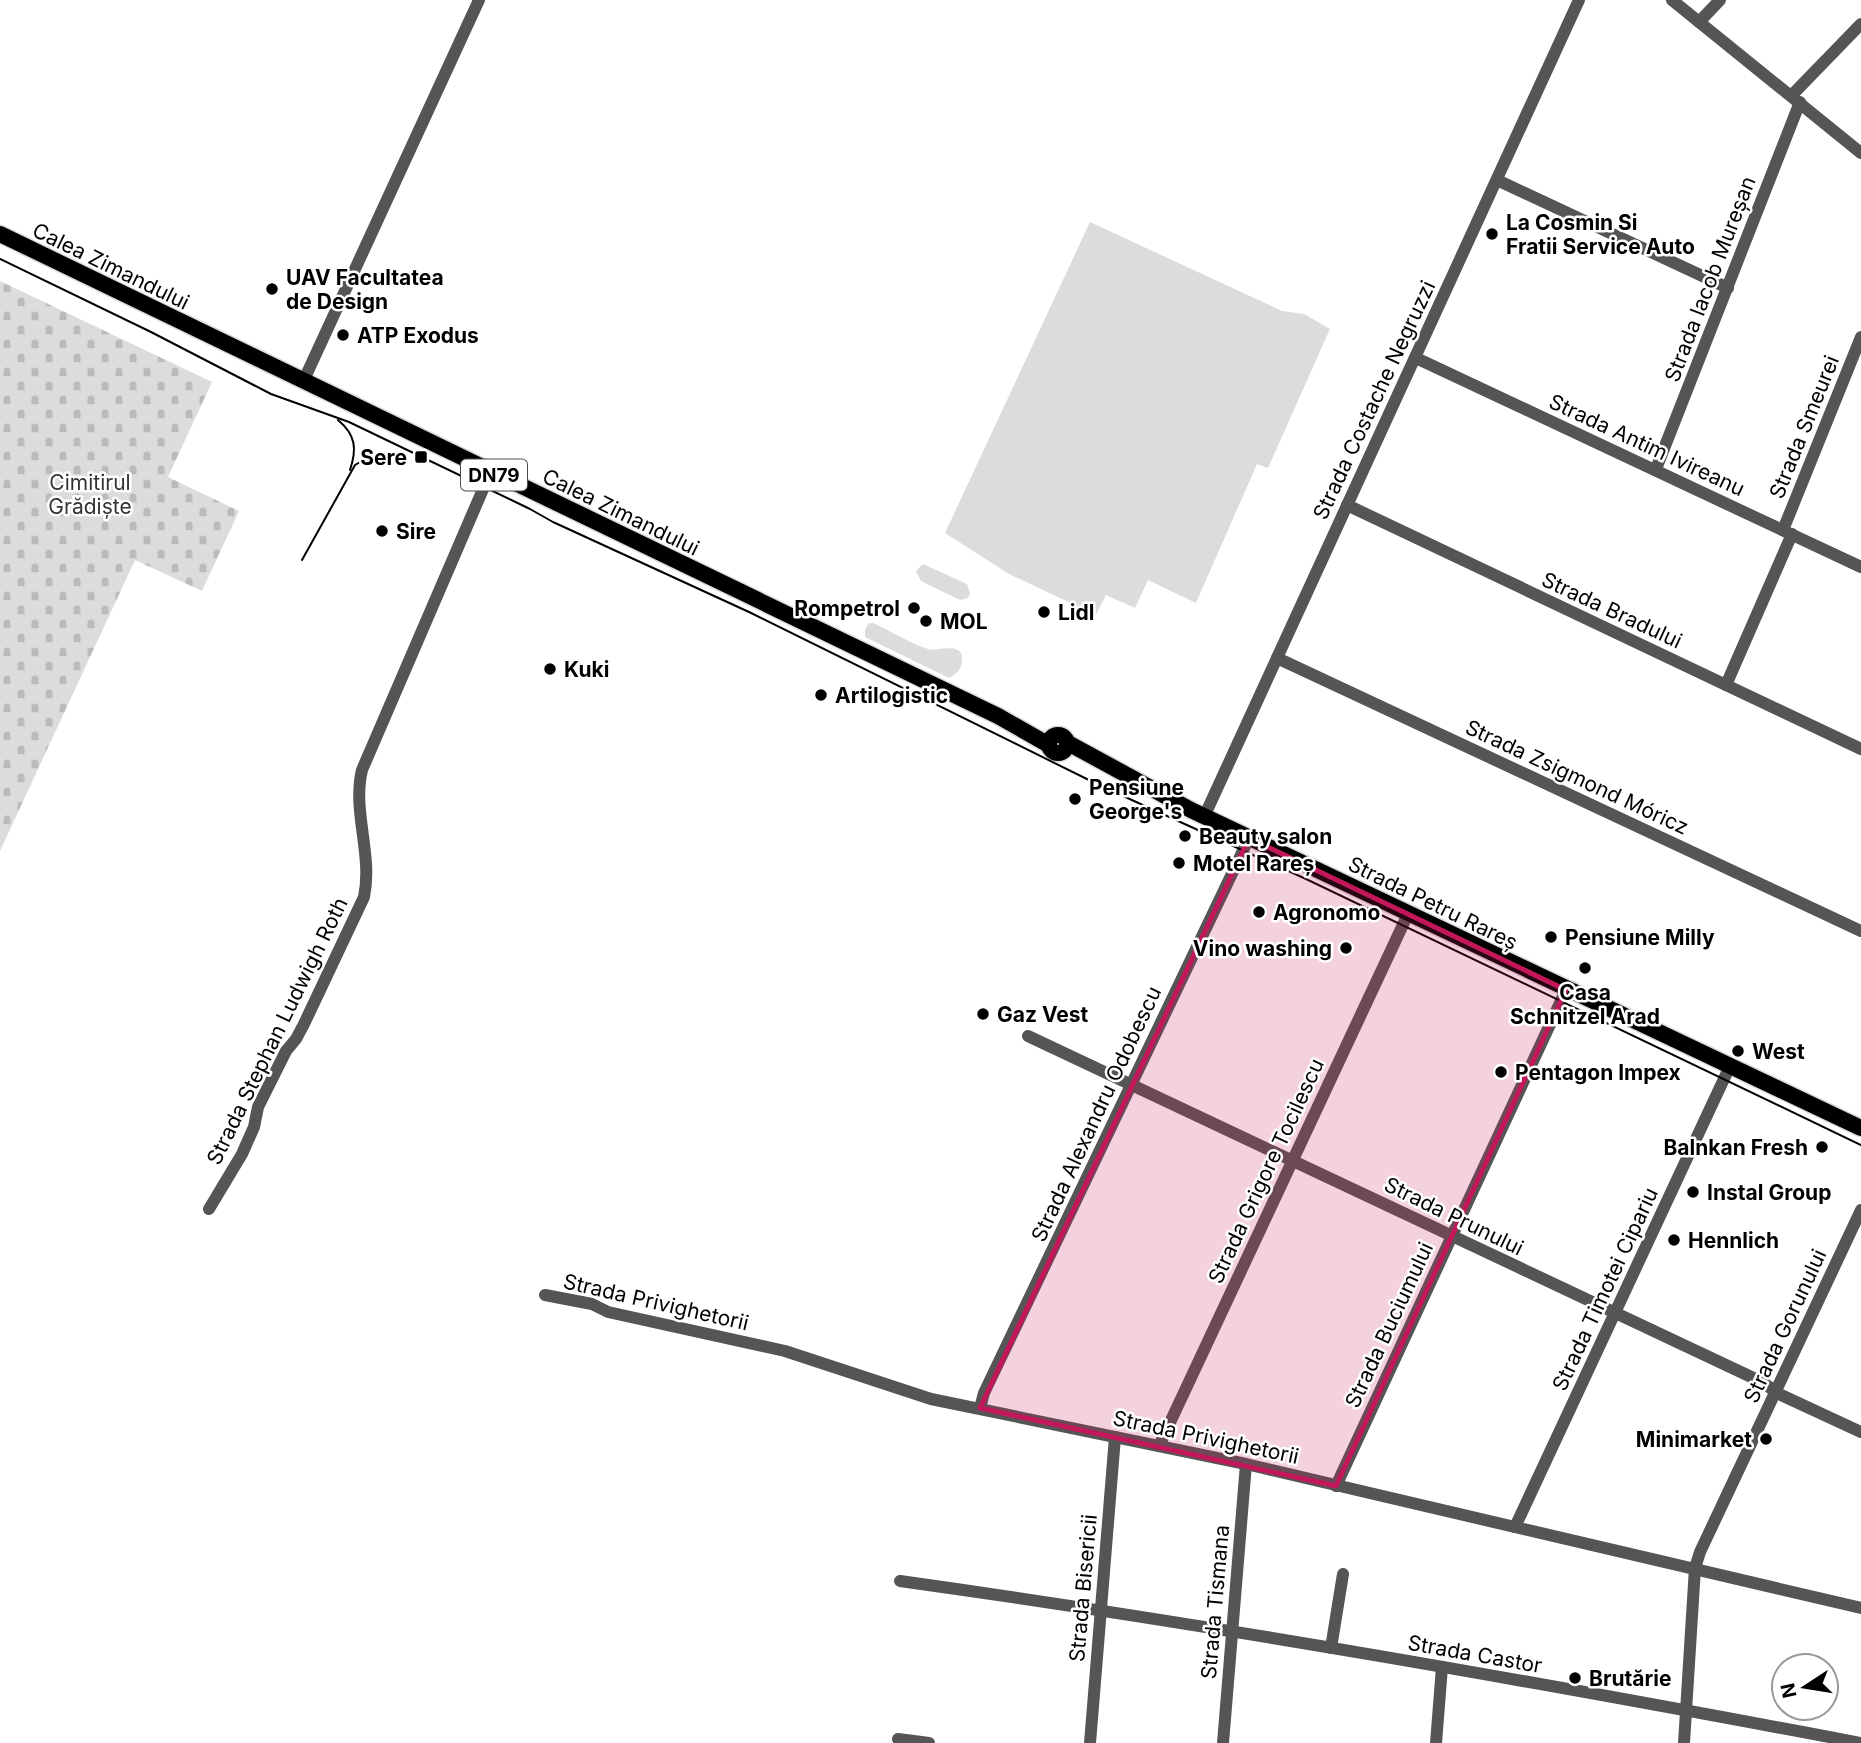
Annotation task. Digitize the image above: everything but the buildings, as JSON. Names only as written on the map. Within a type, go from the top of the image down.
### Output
[{"type":"main road","name":"Calea Zimandului","points":[[0,234],[490,473],[1141,785]]},
{"type":"main road","name":"Strada Petru Rareș","points":[[1141,785],[1566,990],[1861,1128]]},
{"type":"street","points":[[303,382],[479,0]]},
{"type":"street","name":"Strada Costache Negruzzi","points":[[1204,817],[1579,0]]},
{"type":"street","points":[[1672,0],[1861,153]]},
{"type":"street","points":[[1699,22],[1720,0]]},
{"type":"street","name":"Strada Iacob Mureșan","points":[[1656,470],[1728,288],[1796,98],[1861,24]]},
{"type":"street","points":[[1497,180],[1728,288]]},
{"type":"street","name":"Strada Smeurei","points":[[1726,685],[1861,338]]},
{"type":"street","name":"Strada Antim Ivireanu","points":[[1416,358],[1861,567]]},
{"type":"street","name":"Strada Stephan Ludwigh Roth","points":[[209,1209],[242,1154],[254,1127],[258,1107],[286,1051],[304,1024],[363,897],[368,879],[359,794],[362,770],[490,473]]},
{"type":"street","name":"Strada Bradului","points":[[1347,505],[1861,749]]},
{"type":"street","name":"Strada Zsigmond Móricz","points":[[1277,658],[1861,931]]},
{"type":"street","name":"Strada Alexandru Odobescu","points":[[980,1408],[984,1393],[1249,838]]},
{"type":"street","name":"Strada Grigore Tocilescu","points":[[1159,1446],[1408,914]]},
{"type":"street","name":"Strada Buciumului","points":[[1336,1486],[1566,990]]},
{"type":"street","name":"Strada Prunului","points":[[1028,1036],[1762,1382],[1775,1392],[1861,1432]]},
{"type":"street","name":"Strada Timotei Cipariu","points":[[1515,1527],[1730,1066]]},
{"type":"street","name":"Strada Gorunului","points":[[1684,1743],[1695,1568],[1700,1552],[1861,1210]]},
{"type":"street","name":"Strada Privighetorii","points":[[545,1295],[592,1304],[608,1312],[785,1351],[931,1399],[1246,1464],[1861,1608]]},
{"type":"street","name":"Strada Bisericii","points":[[1090,1743],[1115,1437]]},
{"type":"street","name":"Strada Tismana","points":[[1223,1743],[1246,1464]]},
{"type":"street","points":[[1331,1648],[1343,1574]]},
{"type":"street","name":"Strada Castor","points":[[900,1581],[1231,1630],[1861,1742]]},
{"type":"street","points":[[1436,1743],[1442,1667]]},
{"type":"street","points":[[898,1739],[929,1743]]},
{"type":"highlighted area","points":[[1249,838],[1566,990],[1336,1486],[980,1408]]},
{"type":"green space","points":[[1090,222],[1282,311],[1304,314],[1330,329],[1268,468],[1257,464],[1196,603],[1148,580],[1135,608],[1106,595],[1096,615],[1009,574],[945,533]]},
{"type":"green space","name":"Cimitirul Grădiște","points":[[0,281],[212,382],[168,477],[239,511],[202,591],[135,560],[0,851]]},
{"type":"green space","points":[[923,564],[967,584],[970,594],[968,598],[960,600],[921,581],[916,571]]},
{"type":"green space","points":[[869,623],[928,649],[955,649],[962,655],[961,667],[949,678],[865,637]]},
{"type":"tram line","points":[[0,259],[271,394],[349,422],[553,522],[749,612],[1101,786],[1306,879],[1861,1145]]},
{"type":"tram line","points":[[338,420],[352,437],[354,455],[350,470]]},
{"type":"tram line","points":[[302,560],[355,465],[374,454],[405,455]]},
{"type":"place","name":"La Cosmin Si Fratii Service Auto","points":[[1492,234]]},
{"type":"place","name":"UAV Facultatea de Design","points":[[272,289]]},
{"type":"place","name":"ATP Exodus","points":[[343,335]]},
{"type":"place","name":"Sere","points":[[421,457]]},
{"type":"place","name":"Sire","points":[[382,531]]},
{"type":"place","name":"Rompetrol","points":[[914,608]]},
{"type":"place","name":"Lidl","points":[[1044,612]]},
{"type":"place","name":"MOL","points":[[926,621]]},
{"type":"place","name":"Kuki","points":[[550,669]]},
{"type":"place","name":"Artilogistic","points":[[821,695]]},
{"type":"place","name":"Pensiune George's","points":[[1075,799]]},
{"type":"place","name":"Beauty salon","points":[[1185,836]]},
{"type":"place","name":"Motel Rareș","points":[[1179,863]]},
{"type":"place","name":"Agronomo","points":[[1259,912]]},
{"type":"place","name":"Pensiune Milly","points":[[1551,937]]},
{"type":"place","name":"Vino washing","points":[[1346,948]]},
{"type":"place","name":"Casa Schnitzel Arad","points":[[1585,968]]},
{"type":"place","name":"Gaz Vest","points":[[983,1014]]},
{"type":"place","name":"West","points":[[1738,1051]]},
{"type":"place","name":"Pentagon Impex","points":[[1501,1072]]},
{"type":"place","name":"Balnkan Fresh","points":[[1822,1147]]},
{"type":"place","name":"Instal Group","points":[[1693,1192]]},
{"type":"place","name":"Hennlich","points":[[1674,1240]]},
{"type":"place","name":"Minimarket","points":[[1766,1439]]},
{"type":"place","name":"Brutărie","points":[[1575,1678]]}]
